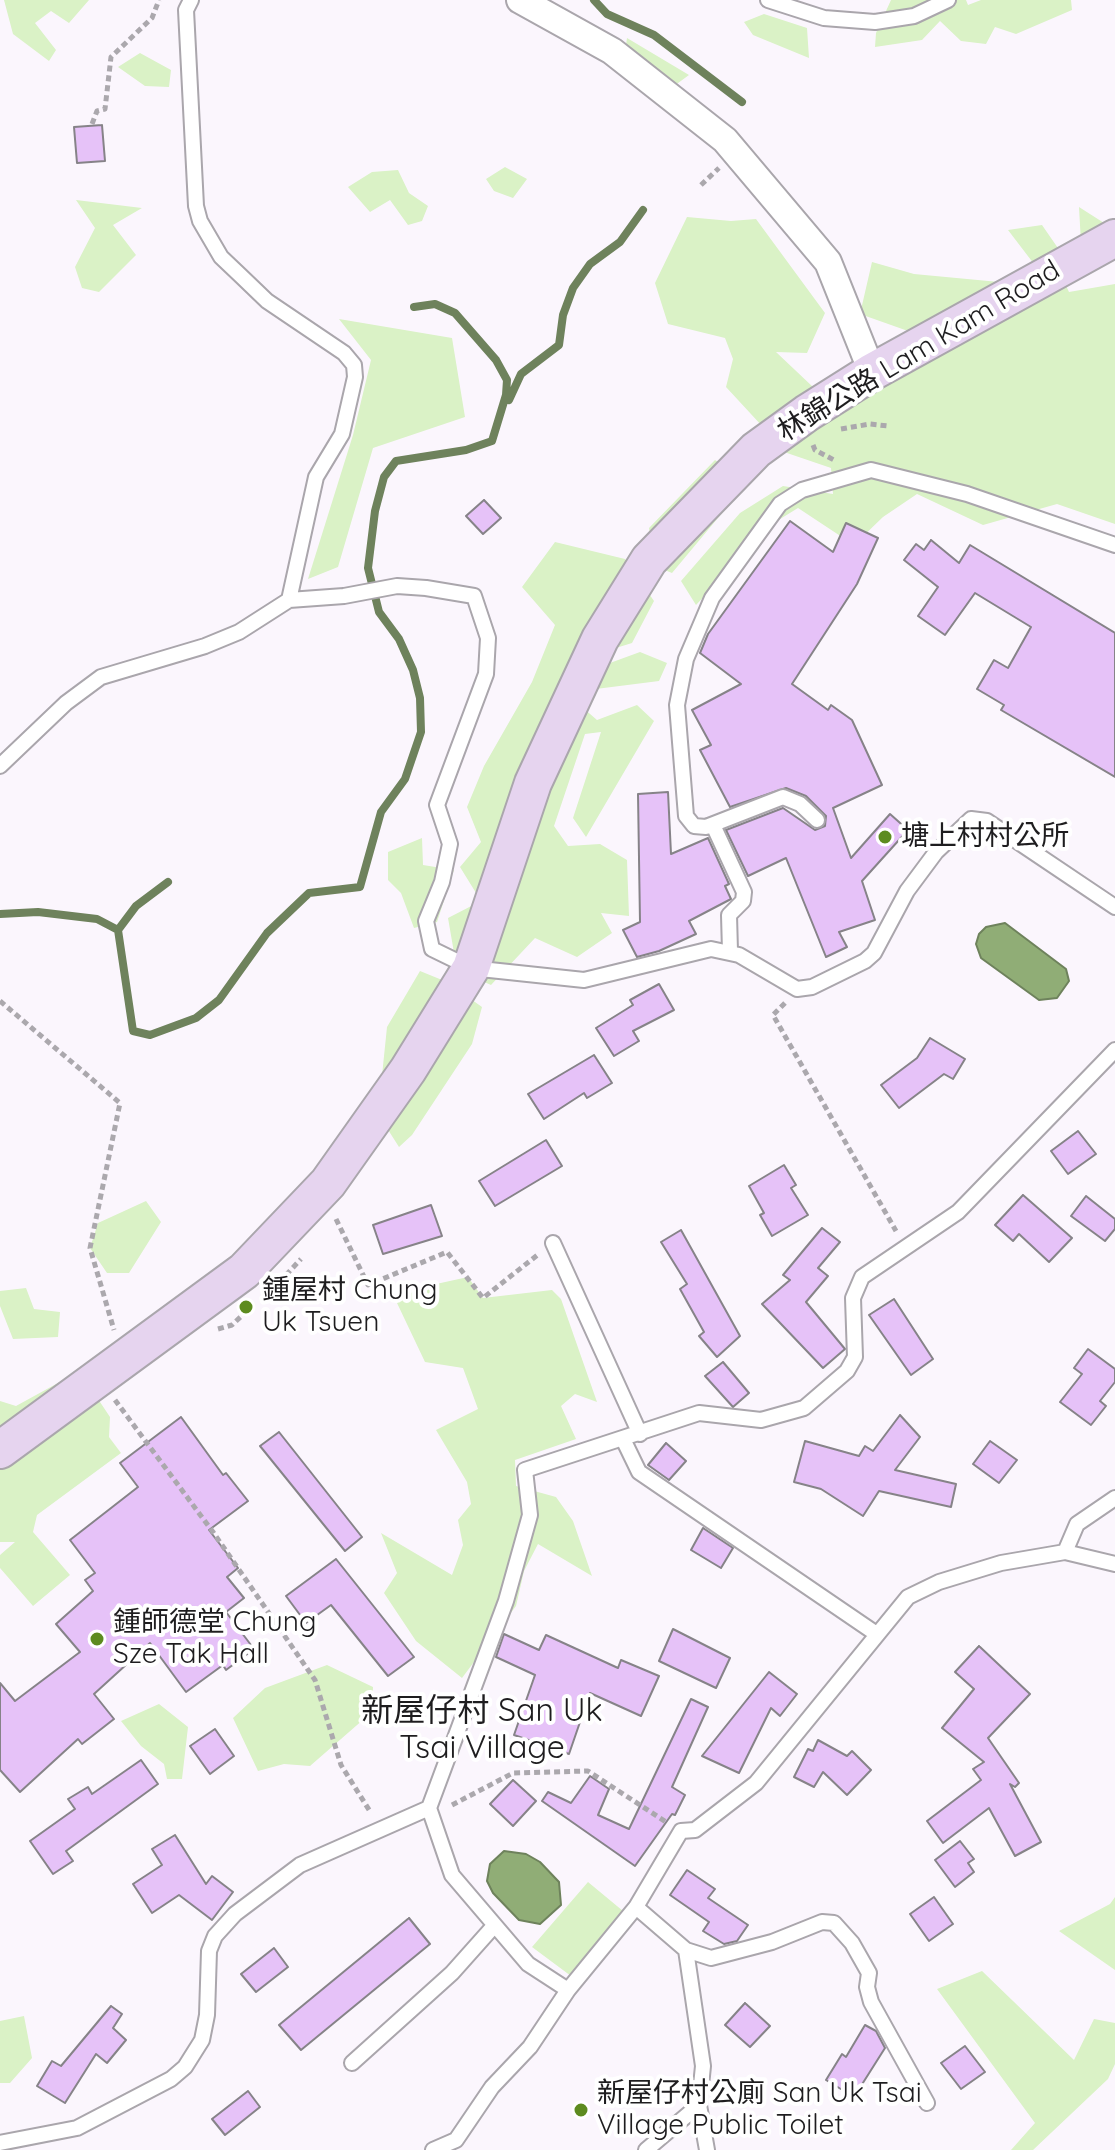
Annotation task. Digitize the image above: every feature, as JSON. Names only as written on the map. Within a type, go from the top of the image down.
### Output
[{"type":"main road","name":"林錦公路 Lam Kam Road","points":[[0,1450],[244,1271],[328,1183],[408,1070],[471,968],[533,783],[600,639],[649,560],[756,450],[872,372],[1115,238]]},
{"type":"street","points":[[520,0],[612,51],[725,140],[828,262],[872,372]]},
{"type":"lane","points":[[191,0],[186,10],[196,206],[200,221],[221,257],[267,301],[344,353],[354,365],[355,377],[342,434],[316,477],[289,600]]},
{"type":"lane","points":[[768,0],[824,18],[875,22],[914,16],[948,0]]},
{"type":"lane","points":[[817,820],[800,804],[783,797],[713,825],[694,826],[686,816],[677,705],[692,642],[712,598],[780,504],[802,490],[871,470],[967,494],[1115,545]]},
{"type":"lane","points":[[0,766],[66,703],[101,677],[205,646],[239,632],[289,600],[344,596],[397,586],[474,596],[488,638],[486,674],[437,805],[450,844],[442,882],[426,921],[432,949],[471,968],[584,980],[631,971],[698,949],[730,951],[797,989],[812,987],[865,961],[881,944],[907,891],[936,852],[971,819],[987,821],[1115,907]]},
{"type":"lane","points":[[713,825],[744,892],[743,901],[729,915],[730,951]]},
{"type":"lane","points":[[568,1990],[528,1964],[493,1927],[452,1875],[429,1808],[506,1601],[530,1515],[525,1470],[699,1413],[761,1420],[804,1408],[847,1371],[855,1357],[853,1298],[862,1277],[958,1212],[1115,1050]]},
{"type":"lane","points":[[553,1243],[640,1434]]},
{"type":"lane","points":[[623,1439],[639,1472],[875,1633]]},
{"type":"lane","points":[[1065,1552],[1077,1524],[1115,1498]]},
{"type":"lane","points":[[433,2150],[456,2140],[492,2087],[530,2047],[568,1990],[636,1907],[681,1831],[695,1830],[756,1783],[875,1633],[908,1597],[922,1588],[1001,1563],[1065,1552],[1115,1564]]},
{"type":"lane","points":[[0,2143],[77,2128],[171,2079],[185,2067],[202,2040],[207,2015],[209,1951],[215,1936],[235,1914],[300,1865],[429,1808]]},
{"type":"lane","points":[[636,1907],[686,1950],[702,1957],[724,1956],[822,1922],[834,1923],[852,1943],[869,1973],[867,1987],[871,2002],[927,2103]]},
{"type":"lane","points":[[352,2063],[452,1973],[493,1927]]},
{"type":"lane","points":[[686,1950],[703,2066],[699,2105],[707,2150]]},
{"type":"lane","points":[[646,2150],[699,2105]]},
{"type":"path","points":[[92,124],[97,111],[105,109],[111,57],[152,18],[159,0]]},
{"type":"path","points":[[701,185],[726,162]]},
{"type":"path","points":[[838,429],[870,424],[888,426]]},
{"type":"path","points":[[808,434],[815,450],[859,473]]},
{"type":"path","points":[[797,989],[773,1015],[904,1246]]},
{"type":"path","points":[[0,1001],[120,1103],[90,1248],[115,1335]]},
{"type":"path","points":[[332,1211],[368,1285],[447,1252],[483,1298],[553,1243]]},
{"type":"path","points":[[99,1379],[213,1532],[315,1680],[341,1765],[380,1828]]},
{"type":"path","points":[[429,1808],[442,1809],[513,1773],[588,1771],[681,1831]]},
{"type":"shaded area","points":[[4,0],[89,0],[69,23],[51,11],[35,23],[56,50],[49,61],[13,34]]},
{"type":"shaded area","points":[[891,0],[966,0],[968,5],[981,0],[1071,0],[1072,10],[1016,34],[995,27],[986,44],[961,41],[940,21],[922,40],[875,47],[876,33]]},
{"type":"shaded area","points":[[764,14],[807,28],[809,58],[753,35],[744,22]]},
{"type":"shaded area","points":[[627,38],[689,75],[674,86],[625,52]]},
{"type":"shaded area","points":[[140,53],[171,70],[169,87],[145,86],[118,67]]},
{"type":"shaded area","points":[[505,167],[527,179],[513,198],[494,191],[486,179]]},
{"type":"shaded area","points":[[398,170],[409,193],[428,206],[422,221],[408,225],[390,200],[370,212],[348,187],[372,172]]},
{"type":"shaded area","points":[[76,200],[142,208],[113,225],[136,255],[99,292],[82,288],[75,267],[95,228]]},
{"type":"shaded area","points":[[1079,207],[1115,230],[1115,260],[1088,259],[1060,273],[1069,292],[1115,284],[1115,524],[1057,504],[983,525],[917,494],[883,517],[854,545],[798,508],[772,524],[696,605],[681,581],[740,513],[783,486],[833,494],[831,468],[787,453],[726,387],[733,359],[725,338],[668,324],[655,283],[687,217],[731,221],[756,219],[825,313],[807,353],[776,352],[813,387],[849,391],[939,342],[860,314],[872,262],[914,274],[999,282],[1034,264],[1008,230],[1042,225],[1060,251],[1081,243]]},
{"type":"shaded area","points":[[339,319],[452,338],[465,417],[373,448],[338,567],[308,579],[353,435],[371,360]]},
{"type":"shaded area","points":[[715,460],[748,482],[672,573],[655,566],[649,528]]},
{"type":"shaded area","points":[[555,542],[625,559],[654,601],[632,643],[603,652],[599,667],[640,652],[667,663],[659,681],[588,690],[582,707],[597,720],[637,705],[654,721],[586,837],[573,818],[601,732],[585,734],[554,826],[568,846],[600,844],[627,860],[629,916],[601,913],[612,933],[577,957],[535,938],[491,985],[457,970],[448,918],[481,901],[460,867],[481,842],[467,807],[484,766],[532,682],[555,625],[522,587]]},
{"type":"shaded area","points":[[422,838],[423,865],[454,870],[437,922],[414,928],[401,893],[388,880],[388,852]]},
{"type":"shaded area","points":[[1005,923],[1066,969],[1069,981],[1057,998],[1039,1000],[981,958],[976,944],[979,934],[986,927]]},
{"type":"shaded area","points":[[420,971],[447,982],[482,1007],[472,1044],[412,1135],[399,1147],[385,1125],[380,1095],[387,1027]]},
{"type":"shaded area","points":[[146,1201],[161,1222],[129,1273],[107,1273],[90,1248],[98,1223]]},
{"type":"shaded area","points":[[468,1277],[483,1298],[552,1290],[561,1299],[597,1402],[575,1394],[561,1406],[576,1439],[515,1460],[516,1486],[556,1497],[573,1521],[592,1576],[538,1544],[524,1571],[516,1606],[462,1678],[416,1641],[384,1593],[397,1573],[381,1533],[452,1575],[463,1545],[458,1520],[471,1504],[467,1482],[436,1430],[478,1409],[463,1368],[425,1362],[397,1303],[418,1288]]},
{"type":"shaded area","points":[[26,1288],[34,1309],[60,1312],[58,1337],[13,1339],[0,1306],[0,1291]]},
{"type":"shaded area","points":[[67,1378],[94,1393],[110,1417],[109,1437],[121,1453],[37,1515],[33,1532],[70,1575],[33,1606],[0,1568],[0,1555],[15,1542],[0,1542],[0,1401],[16,1406]]},
{"type":"shaded area","points":[[327,1665],[373,1687],[372,1712],[310,1766],[284,1764],[258,1771],[233,1718],[265,1688]]},
{"type":"shaded area","points":[[159,1704],[188,1727],[182,1779],[167,1779],[164,1764],[141,1746],[121,1721]]},
{"type":"shaded area","points":[[504,1851],[526,1854],[540,1862],[559,1882],[561,1905],[540,1924],[519,1920],[493,1893],[487,1881],[490,1864]]},
{"type":"shaded area","points":[[588,1882],[623,1911],[571,1976],[532,1947]]},
{"type":"shaded area","points":[[1115,1897],[1115,1970],[1059,1931],[1110,1904]]},
{"type":"shaded area","points":[[982,1971],[1074,2060],[1094,2019],[1115,2023],[1115,2064],[1108,2079],[1033,2150],[1011,2150],[1035,2123],[937,1989]]},
{"type":"shaded area","points":[[24,2016],[32,2058],[10,2083],[0,2083],[0,2021]]},
{"type":"building","points":[[102,125],[105,161],[77,163],[74,127]]},
{"type":"building","points":[[484,500],[501,518],[483,534],[466,516]]},
{"type":"building","points":[[790,521],[833,552],[846,523],[878,538],[857,584],[792,684],[828,710],[831,705],[852,720],[882,785],[833,808],[851,858],[890,814],[908,830],[862,881],[875,920],[839,932],[847,947],[826,957],[786,858],[748,876],[726,830],[783,808],[815,830],[825,826],[826,816],[806,796],[786,788],[730,807],[700,750],[711,745],[692,710],[741,684],[700,653],[708,634]]},
{"type":"building","points":[[931,540],[959,563],[970,545],[1115,633],[1115,777],[1001,710],[1004,705],[977,689],[994,660],[1008,668],[1031,627],[975,593],[945,635],[918,616],[938,587],[904,560],[916,544],[924,550]]},
{"type":"building","points":[[668,792],[671,854],[708,838],[729,884],[725,886],[731,899],[689,921],[696,934],[659,951],[637,957],[623,930],[640,922],[638,794]]},
{"type":"building","points":[[659,984],[674,1010],[633,1031],[639,1041],[614,1056],[596,1028],[633,1005],[630,1000]]},
{"type":"building","points":[[930,1038],[965,1059],[953,1079],[944,1074],[899,1108],[881,1085],[917,1058]]},
{"type":"building","points":[[594,1055],[612,1083],[587,1098],[584,1093],[544,1119],[528,1094]]},
{"type":"building","points":[[1078,1131],[1096,1154],[1068,1174],[1051,1151]]},
{"type":"building","points":[[546,1140],[562,1166],[495,1206],[479,1181]]},
{"type":"building","points":[[784,1165],[796,1185],[791,1188],[808,1215],[772,1236],[749,1186]]},
{"type":"building","points":[[1023,1195],[1072,1238],[1049,1262],[1019,1234],[1013,1241],[995,1225]]},
{"type":"building","points":[[1086,1196],[1115,1219],[1115,1229],[1105,1241],[1071,1216]]},
{"type":"building","points":[[431,1205],[442,1236],[383,1254],[373,1225]]},
{"type":"building","points":[[822,1228],[840,1242],[818,1268],[828,1276],[806,1302],[845,1349],[823,1368],[762,1304],[790,1280],[783,1275]]},
{"type":"building","points":[[681,1230],[740,1336],[717,1357],[699,1336],[704,1332],[680,1289],[687,1284],[661,1242]]},
{"type":"building","points":[[894,1299],[933,1359],[911,1375],[869,1315]]},
{"type":"building","points":[[1088,1349],[1115,1369],[1115,1382],[1100,1401],[1106,1406],[1091,1425],[1060,1402],[1082,1374],[1074,1368]]},
{"type":"building","points":[[723,1362],[749,1393],[733,1407],[705,1376]]},
{"type":"building","points":[[900,1415],[920,1437],[895,1470],[956,1484],[951,1507],[879,1491],[863,1516],[821,1489],[794,1482],[805,1441],[859,1456],[865,1446],[873,1451]]},
{"type":"building","points":[[181,1417],[223,1475],[226,1473],[248,1501],[209,1530],[238,1568],[227,1577],[244,1598],[226,1612],[254,1649],[226,1670],[223,1665],[186,1692],[150,1643],[94,1694],[114,1719],[82,1744],[78,1739],[20,1792],[0,1770],[0,1683],[15,1701],[80,1652],[56,1624],[93,1591],[85,1580],[95,1573],[70,1540],[138,1487],[120,1463]]},
{"type":"building","points":[[279,1432],[362,1537],[345,1551],[260,1446]]},
{"type":"building","points":[[990,1441],[1017,1460],[999,1483],[973,1464]]},
{"type":"building","points":[[666,1443],[686,1461],[669,1480],[648,1465]]},
{"type":"building","points":[[703,1528],[733,1548],[721,1568],[691,1550]]},
{"type":"building","points":[[336,1559],[414,1657],[388,1676],[331,1605],[306,1623],[286,1596]]},
{"type":"building","points":[[673,1629],[730,1658],[716,1688],[659,1661]]},
{"type":"building","points":[[504,1634],[539,1650],[546,1635],[618,1668],[621,1660],[659,1676],[641,1716],[590,1693],[569,1754],[514,1735],[535,1675],[496,1657]]},
{"type":"building","points":[[979,1646],[1030,1694],[988,1738],[1019,1783],[1015,1787],[1010,1784],[1041,1842],[1015,1856],[989,1808],[943,1843],[927,1821],[981,1780],[973,1769],[984,1762],[942,1728],[974,1689],[955,1672]]},
{"type":"building","points":[[769,1672],[797,1694],[780,1716],[771,1708],[739,1773],[702,1756]]},
{"type":"building","points":[[691,1699],[708,1707],[672,1787],[685,1795],[675,1815],[672,1814],[635,1866],[542,1801],[548,1792],[571,1803],[590,1776],[609,1789],[598,1815],[629,1829]]},
{"type":"building","points":[[215,1729],[234,1756],[210,1774],[190,1746]]},
{"type":"building","points":[[818,1740],[847,1756],[852,1751],[871,1770],[847,1795],[823,1772],[814,1787],[794,1777],[808,1749],[813,1751]]},
{"type":"building","points":[[141,1760],[158,1784],[66,1851],[73,1861],[53,1874],[30,1841],[75,1809],[68,1799],[88,1787],[92,1794]]},
{"type":"building","points":[[513,1780],[536,1801],[513,1826],[490,1804]]},
{"type":"building","points":[[175,1835],[206,1884],[212,1876],[233,1892],[212,1920],[179,1895],[152,1913],[133,1884],[162,1865],[152,1849]]},
{"type":"building","points":[[960,1841],[974,1859],[968,1863],[974,1872],[955,1887],[935,1860]]},
{"type":"building","points":[[687,1870],[715,1889],[708,1898],[748,1925],[737,1941],[724,1944],[703,1931],[709,1922],[670,1895]]},
{"type":"building","points":[[934,1897],[953,1924],[929,1941],[910,1914]]},
{"type":"building","points":[[409,1918],[430,1944],[301,2050],[279,2025]]},
{"type":"building","points":[[274,1948],[288,1967],[256,1992],[241,1974]]},
{"type":"building","points":[[745,2003],[770,2026],[750,2047],[725,2025]]},
{"type":"building","points":[[111,2006],[122,2014],[113,2028],[126,2040],[107,2063],[96,2054],[65,2103],[37,2086],[52,2061],[61,2066]]},
{"type":"building","points":[[865,2025],[876,2031],[885,2048],[854,2097],[826,2080],[842,2054],[846,2057]]},
{"type":"building","points":[[965,2046],[985,2072],[961,2089],[941,2063]]},
{"type":"building","points":[[248,2091],[260,2107],[225,2135],[212,2119]]},
{"type":"waterway","points":[[594,0],[607,14],[654,35],[742,102]]},
{"type":"waterway","points":[[509,400],[521,374],[559,345],[563,315],[573,288],[590,264],[620,242],[643,210]]},
{"type":"waterway","points":[[0,914],[38,912],[97,919],[118,930],[133,1031],[150,1035],[196,1018],[219,1000],[267,933],[309,893],[360,887],[381,812],[405,779],[421,732],[420,698],[413,670],[399,639],[379,612],[368,568],[375,511],[384,477],[396,461],[466,450],[492,441],[506,395],[507,380],[496,360],[455,313],[435,304],[414,307]]},
{"type":"waterway","points":[[118,930],[136,906],[168,882]]},
{"type":"place","name":"塘上村村公所","points":[[885,837]]},
{"type":"place","name":"鍾屋村 Chung Uk Tsuen","points":[[246,1307]]},
{"type":"place","name":"鍾師德堂 Chung Sze Tak Hall","points":[[97,1639]]},
{"type":"place","name":"新屋仔村公廁 San Uk Tsai Village Public Toilet","points":[[581,2110]]},
{"type":"district","name":"新屋仔村 San Uk Tsai Village","points":[[482,1730]]}]
